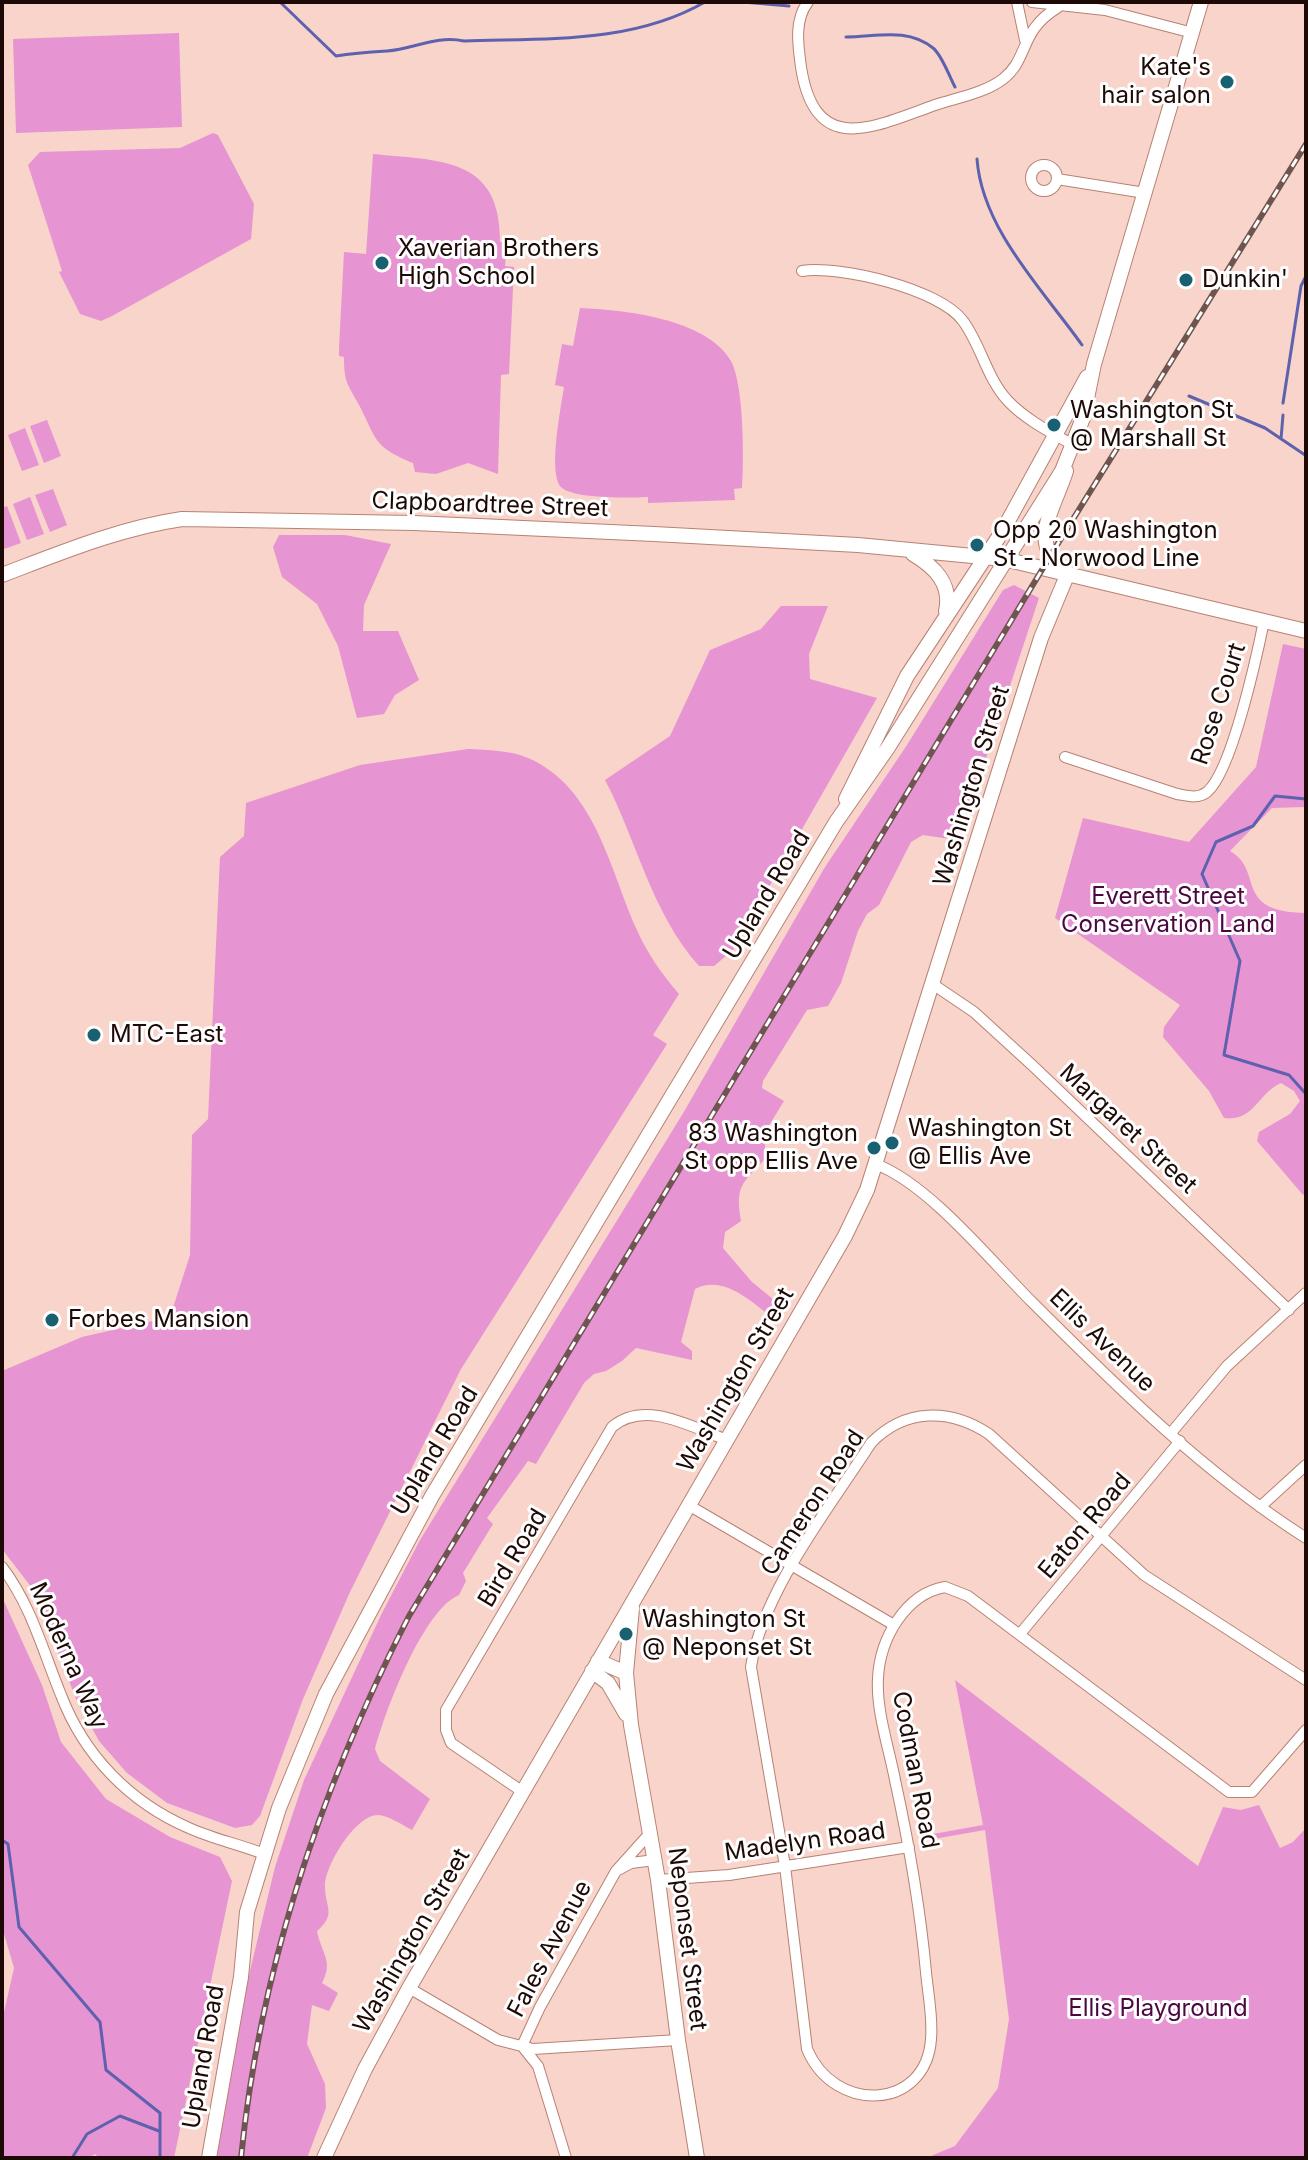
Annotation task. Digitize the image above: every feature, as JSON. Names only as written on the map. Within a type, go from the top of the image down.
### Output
[{"type":"main road","points":[[1068,573],[1047,554],[1043,542],[1075,446],[1094,364],[1201,2]]},
{"type":"main road","points":[[983,558],[1058,436],[1094,364]]},
{"type":"main road","points":[[1004,559],[1075,446]]},
{"type":"main road","name":"Clapboardtree Street","points":[[2,575],[147,525],[201,518],[654,534],[1004,559],[1306,631]]},
{"type":"main road","points":[[910,552],[943,580],[948,595],[944,618]]},
{"type":"main road","name":"Upland Road","points":[[836,822],[879,726],[983,558]]},
{"type":"main road","name":"Upland Road","points":[[209,2158],[241,1977],[247,1912],[264,1854],[326,1694],[399,1553],[836,822],[887,749],[1004,559]]},
{"type":"main road","name":"Washington Street","points":[[324,2158],[358,2083],[409,1988],[845,1236],[878,1165],[1041,638],[1068,573]]},
{"type":"main road","name":"Neponset Street","points":[[633,1602],[626,1673],[631,1725],[655,1860],[697,2158]]},
{"type":"main road","points":[[595,1666],[626,1673]]},
{"type":"main road","name":"Neponset Street","points":[[595,1666],[631,1725]]},
{"type":"street","points":[[808,2],[801,15],[798,39],[806,94],[824,121],[845,129],[890,121],[1001,81],[1015,64],[1025,40],[1039,20],[1057,8],[1072,4],[1105,10],[1193,33]]},
{"type":"street","points":[[1017,2],[1025,40]]},
{"type":"street","points":[[1032,2],[1057,8]]},
{"type":"street","points":[[1057,179],[1145,193]]},
{"type":"street","points":[[802,271],[846,272],[930,297],[950,307],[970,332],[1009,403],[1075,446]]},
{"type":"street","name":"Rose Court","points":[[1065,757],[1193,798],[1207,792],[1225,762],[1264,621]]},
{"type":"street","name":"Margaret Street","points":[[934,985],[974,1012],[1032,1065],[1289,1310]]},
{"type":"street","name":"Ellis Avenue","points":[[878,1165],[918,1188],[1085,1355],[1180,1441],[1260,1507],[1306,1538]]},
{"type":"street","points":[[1171,1433],[1227,1366],[1306,1293]]},
{"type":"street","name":"Bird Road","points":[[523,1792],[451,1743],[446,1730],[446,1710],[612,1427],[623,1418],[645,1414],[669,1419],[727,1440]]},
{"type":"street","name":"Cameron Road","points":[[785,1866],[751,1667],[754,1649],[795,1565],[871,1443],[901,1421],[931,1415],[955,1416],[989,1434],[1144,1575],[1306,1680]]},
{"type":"street","name":"Eaton Road","points":[[1020,1634],[1102,1539],[1180,1441]]},
{"type":"street","points":[[1260,1507],[1306,1465]]},
{"type":"street","points":[[690,1506],[894,1625]]},
{"type":"street","name":"Moderna Way","points":[[2,1567],[30,1615],[67,1709],[88,1748],[107,1771],[142,1803],[168,1818],[264,1854]]},
{"type":"street","name":"Codman Road","points":[[785,1866],[807,2049],[814,2066],[823,2078],[851,2093],[866,2097],[884,2095],[909,2082],[922,2069],[931,2042],[922,1928],[909,1847],[879,1704],[878,1677],[894,1625],[911,1603],[923,1594],[945,1587],[968,1596],[1229,1792],[1252,1792],[1306,1730]]},
{"type":"street","name":"Fales Avenue","points":[[522,2046],[553,1982],[616,1871],[650,1833]]},
{"type":"street","name":"Madelyn Road","points":[[658,1880],[785,1866],[909,1847]]},
{"type":"street","name":"Fales Avenue","points":[[616,1871],[631,1863],[655,1860]]},
{"type":"street","points":[[409,1988],[498,2040],[522,2046],[553,2051],[678,2040]]},
{"type":"street","points":[[522,2046],[530,2053],[544,2082],[566,2158]]},
{"type":"green space","points":[[179,33],[182,127],[16,133],[13,39]]},
{"type":"green space","points":[[213,133],[218,135],[254,204],[251,239],[101,321],[80,314],[59,272],[62,271],[28,165],[40,152],[180,148]]},
{"type":"green space","points":[[373,154],[442,162],[462,168],[478,178],[490,193],[498,214],[500,242],[507,243],[505,266],[514,267],[509,374],[501,375],[498,474],[468,463],[436,474],[415,472],[413,463],[390,452],[377,440],[347,382],[344,357],[339,356],[344,252],[366,254]]},
{"type":"green space","points":[[580,308],[662,319],[703,335],[719,346],[731,361],[741,404],[742,488],[734,489],[735,500],[648,503],[648,497],[589,496],[561,487],[557,479],[555,454],[564,387],[555,385],[562,344],[573,346]]},
{"type":"green space","points":[[47,420],[61,456],[44,463],[30,426]]},
{"type":"green space","points":[[25,428],[39,465],[22,471],[8,435]]},
{"type":"green space","points":[[53,489],[67,525],[50,532],[35,495]]},
{"type":"green space","points":[[30,497],[44,534],[27,540],[13,504]]},
{"type":"green space","points":[[7,506],[21,543],[4,549],[2,508]]},
{"type":"green space","points":[[279,535],[345,535],[391,544],[364,605],[363,631],[398,631],[419,680],[395,695],[384,714],[357,718],[338,646],[317,604],[282,577],[273,547]]},
{"type":"green space","points":[[1014,585],[1039,598],[961,834],[957,840],[923,835],[911,842],[879,905],[867,914],[858,931],[841,983],[828,1006],[807,1010],[763,1081],[762,1088],[784,1101],[765,1132],[765,1159],[742,1186],[739,1200],[741,1221],[725,1232],[723,1248],[752,1282],[784,1308],[775,1320],[738,1292],[717,1285],[695,1289],[681,1342],[692,1351],[692,1360],[636,1348],[606,1371],[594,1374],[584,1383],[536,1464],[528,1461],[487,1518],[493,1524],[463,1573],[466,1581],[459,1595],[445,1604],[432,1620],[407,1663],[375,1749],[380,1761],[430,1799],[412,1830],[382,1815],[369,1817],[360,1823],[335,1855],[326,1878],[328,1915],[317,1931],[327,1963],[322,1983],[338,1993],[329,2011],[312,2005],[307,2044],[325,2084],[326,2108],[307,2158],[217,2158],[235,2033],[275,1867],[304,1780],[382,1613],[420,1540],[682,1115],[825,867],[907,745],[1003,590]]},
{"type":"green space","points":[[781,606],[828,606],[809,654],[810,679],[877,698],[733,950],[714,966],[699,966],[669,924],[605,780],[670,736],[710,650],[761,629]]},
{"type":"green space","name":"Everett Street Conservation Land","points":[[1283,644],[1306,649],[1306,807],[1272,808],[1230,851],[1240,859],[1253,889],[1268,906],[1306,913],[1306,1192],[1303,1195],[1257,1141],[1259,1132],[1290,1114],[1300,1101],[1294,1091],[1281,1083],[1249,1112],[1224,1118],[1209,1091],[1163,1037],[1164,1027],[1180,1005],[1055,918],[1083,818],[1189,842],[1256,767]]},
{"type":"green space","points":[[468,749],[521,755],[551,771],[569,788],[597,831],[645,946],[679,994],[653,1035],[667,1044],[461,1369],[350,1592],[303,1699],[260,1816],[252,1825],[235,1828],[167,1803],[127,1773],[99,1741],[77,1701],[32,1588],[2,1549],[2,1371],[82,1337],[170,1317],[190,1255],[192,1135],[208,1119],[220,857],[244,836],[246,803],[360,765]]},
{"type":"green space","points":[[2,1597],[42,1685],[61,1742],[106,1799],[170,1837],[220,1857],[232,1881],[174,2158],[99,2158],[95,2154],[89,2158],[2,2158],[2,2021],[14,1968],[2,1927]]},
{"type":"green space","name":"Ellis Playground","points":[[955,1680],[1198,1866],[1223,1807],[1241,1810],[1259,1805],[1280,1848],[1293,1842],[1306,1828],[1306,2158],[926,2158],[955,2146],[998,2088],[1009,2019],[985,1830],[922,1841],[922,1836],[983,1825]]},
{"type":"waterway","points":[[280,2],[336,56],[397,50],[444,40],[557,38],[618,32],[677,16],[705,2]]},
{"type":"waterway","points":[[743,2],[789,6]]},
{"type":"waterway","points":[[846,37],[902,35],[923,41],[939,56],[955,87]]},
{"type":"waterway","points":[[977,159],[981,185],[1002,234],[1082,345]]},
{"type":"waterway","points":[[1283,403],[1301,286],[1306,276]]},
{"type":"waterway","points":[[1189,396],[1265,428],[1305,455]]},
{"type":"waterway","points":[[1281,439],[1283,415]]},
{"type":"waterway","points":[[1306,799],[1275,796],[1253,826],[1216,842],[1202,874],[1240,961],[1224,1055],[1289,1075],[1306,1094]]},
{"type":"waterway","points":[[2,1840],[8,1844],[19,1927],[100,2022],[106,2070],[160,2113],[160,2158]]},
{"type":"waterway","points":[[72,2158],[87,2134],[120,2116],[159,2131]]},
{"type":"railway","points":[[241,2158],[263,2016],[300,1879],[349,1745],[409,1616],[1057,545],[1306,144]]},
{"type":"place","name":"Kate's hair salon","points":[[1227,82]]},
{"type":"place","name":"Xaverian Brothers High School","points":[[382,263]]},
{"type":"place","name":"Dunkin'","points":[[1186,280]]},
{"type":"place","name":"Washington St @ Marshall St","points":[[1054,425]]},
{"type":"place","name":"Opp 20 Washington St - Norwood Line","points":[[977,545]]},
{"type":"place","name":"MTC-East","points":[[94,1035]]},
{"type":"place","name":"Washington St @ Ellis Ave","points":[[892,1143]]},
{"type":"place","name":"83 Washington St opp Ellis Ave","points":[[874,1148]]},
{"type":"place","name":"Forbes Mansion","points":[[52,1320]]},
{"type":"place","name":"Washington St @ Neponset St","points":[[626,1634]]}]
